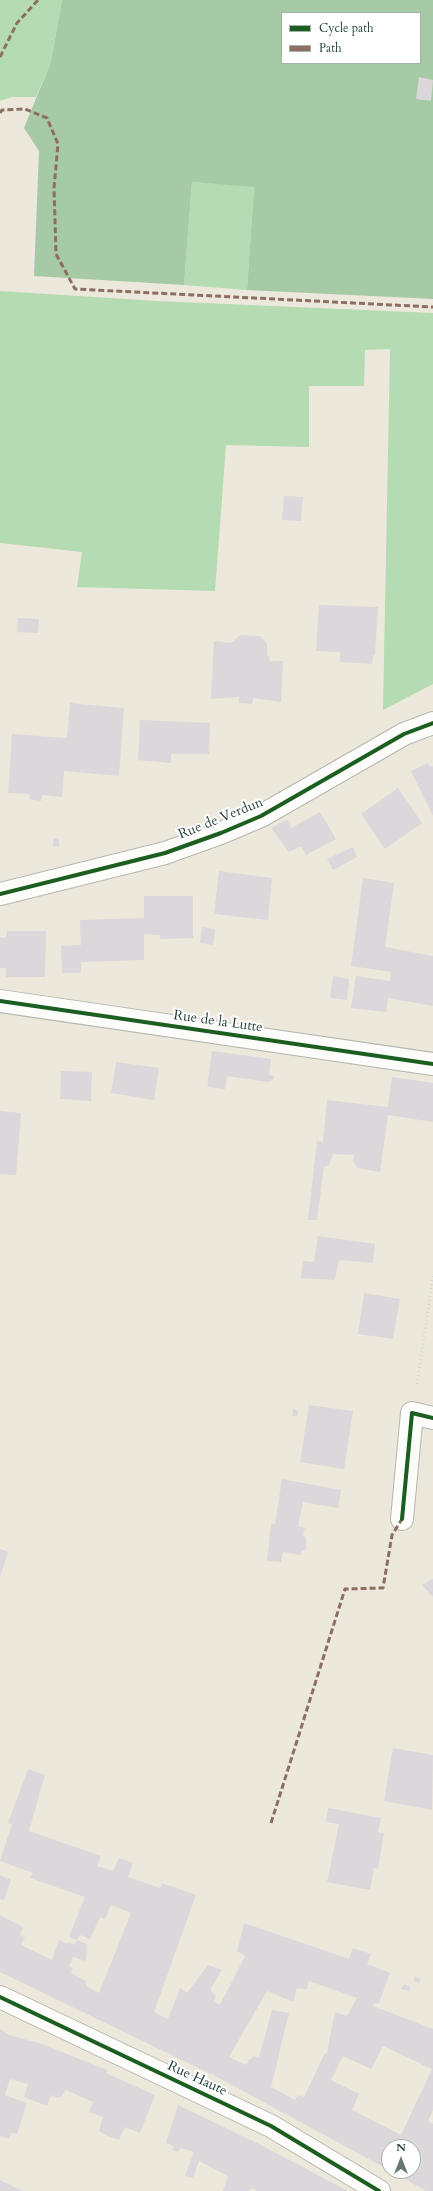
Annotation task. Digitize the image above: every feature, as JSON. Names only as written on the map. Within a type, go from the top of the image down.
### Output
[{"type":"street","name":"Rue de Verdun","points":[[0,894],[165,853],[221,833],[261,816],[404,734],[433,722]]},
{"type":"street","name":"Rue de la Lutte","points":[[0,1001],[433,1064]]},
{"type":"street","points":[[402,1519],[412,1413],[433,1418]]},
{"type":"street","name":"Rue Haute","points":[[0,1997],[271,2126],[380,2191]]},
{"type":"path","points":[[412,1413],[433,1276]]},
{"type":"green space","points":[[0,0],[62,0],[51,62],[36,97],[12,97],[0,101]]},
{"type":"green space","points":[[62,0],[433,0],[433,299],[247,290],[254,187],[192,182],[184,285],[34,276],[39,151],[24,128],[51,62]]},
{"type":"green space","points":[[192,182],[254,186],[247,290],[184,285]]},
{"type":"green space","points":[[0,291],[158,301],[433,313],[433,684],[383,710],[390,349],[365,350],[364,386],[309,386],[309,447],[226,445],[215,591],[77,587],[82,552],[0,543]]},
{"type":"building","points":[[419,77],[433,80],[431,101],[416,99]]},
{"type":"building","points":[[284,496],[303,497],[301,521],[282,520]]},
{"type":"building","points":[[319,605],[378,607],[375,655],[373,654],[372,664],[340,662],[340,652],[316,651]]},
{"type":"building","points":[[18,618],[39,619],[38,633],[17,632]]},
{"type":"building","points":[[240,635],[260,636],[267,644],[267,656],[269,656],[270,661],[283,661],[281,702],[253,698],[252,704],[239,703],[239,697],[211,699],[214,641],[231,643]]},
{"type":"building","points":[[70,703],[124,708],[119,776],[64,771],[62,797],[42,795],[41,801],[29,799],[30,794],[8,793],[12,734],[67,738]]},
{"type":"building","points":[[140,720],[210,723],[209,754],[171,754],[171,763],[138,760]]},
{"type":"building","points":[[428,763],[430,767],[433,766],[433,816],[411,771]]},
{"type":"building","points":[[398,788],[422,823],[385,849],[361,814]]},
{"type":"building","points":[[320,812],[336,839],[306,855],[301,846],[289,852],[271,828],[287,819],[291,828]]},
{"type":"building","points":[[54,838],[59,839],[59,847],[53,846]]},
{"type":"building","points":[[353,847],[357,857],[333,870],[327,859]]},
{"type":"building","points":[[219,871],[272,878],[268,920],[214,914]]},
{"type":"building","points":[[363,878],[394,883],[385,947],[433,956],[433,1006],[388,998],[386,1012],[351,1008],[356,976],[390,981],[391,972],[351,966]]},
{"type":"building","points":[[144,896],[193,896],[193,938],[160,939],[160,935],[144,934],[144,960],[81,962],[81,973],[62,973],[61,946],[81,945],[80,920],[144,918]]},
{"type":"building","points":[[202,927],[215,929],[213,945],[200,943]]},
{"type":"building","points":[[7,931],[46,931],[45,977],[6,977],[6,968],[0,968],[0,937],[6,938]]},
{"type":"building","points":[[333,976],[349,979],[347,1000],[330,998]]},
{"type":"building","points":[[212,1051],[271,1059],[269,1075],[274,1076],[273,1080],[268,1082],[227,1076],[225,1089],[207,1087]]},
{"type":"building","points":[[116,1062],[159,1068],[154,1100],[111,1093]]},
{"type":"building","points":[[61,1071],[92,1072],[91,1101],[60,1099]]},
{"type":"building","points":[[392,1077],[433,1083],[433,1122],[388,1115],[380,1172],[357,1168],[353,1160],[354,1155],[333,1154],[329,1165],[324,1167],[317,1220],[308,1220],[317,1141],[323,1142],[327,1100],[388,1107]]},
{"type":"building","points":[[0,1111],[21,1113],[16,1175],[0,1174]]},
{"type":"building","points":[[318,1236],[375,1244],[373,1263],[339,1260],[335,1280],[301,1278],[303,1261],[314,1262]]},
{"type":"building","points":[[364,1293],[400,1299],[393,1339],[358,1334]]},
{"type":"building","points":[[309,1405],[353,1411],[344,1469],[300,1462]]},
{"type":"building","points":[[293,1409],[298,1410],[297,1416],[292,1416]]},
{"type":"building","points":[[282,1479],[341,1490],[338,1508],[303,1502],[298,1526],[305,1528],[303,1534],[306,1538],[306,1549],[301,1552],[301,1555],[283,1552],[281,1562],[267,1561],[271,1524],[275,1524]]},
{"type":"building","points":[[0,1549],[8,1552],[0,1577]]},
{"type":"building","points":[[433,1579],[433,1597],[422,1585]]},
{"type":"building","points":[[393,1748],[433,1755],[432,1810],[384,1801]]},
{"type":"building","points":[[28,1769],[45,1775],[29,1831],[101,1856],[97,1866],[113,1871],[119,1858],[133,1863],[128,1877],[160,1888],[162,1883],[196,1895],[154,2012],[168,2019],[180,1988],[187,1993],[208,1965],[222,1970],[210,1990],[216,1996],[214,2001],[220,2005],[245,1956],[237,1951],[244,1923],[349,1959],[353,1948],[371,1954],[367,1964],[390,1973],[379,2003],[374,2003],[373,2006],[433,2029],[433,2110],[428,2121],[433,2124],[433,2191],[426,2191],[405,2179],[421,2179],[421,2139],[381,2139],[381,2166],[219,2078],[0,1972],[0,1915],[23,1927],[20,1935],[25,1937],[21,1945],[52,1960],[59,1940],[67,1944],[68,1942],[75,1945],[77,1940],[69,1937],[85,1897],[30,1878],[33,1873],[0,1861],[12,1824],[8,1823]],"holes":[[[111,1905],[131,1913],[99,1993],[86,1986],[86,1981],[71,1973],[73,1968],[69,1966],[73,1957],[86,1961],[87,1944],[77,1940],[80,1935],[90,1939],[100,1917],[105,1919]],[[309,1981],[357,1998],[347,2016],[335,2012],[327,2053],[325,2053],[304,2097],[298,2095],[295,2100],[271,2087],[289,2013],[272,2010],[259,2057],[253,2056],[249,2059],[246,2065],[229,2057],[267,1991],[293,2002],[297,1988],[307,1989]],[[383,2046],[432,2069],[401,2135],[352,2110],[359,2094],[331,2080],[343,2056],[371,2069]]]},
{"type":"building","points":[[328,1808],[381,1818],[378,1832],[384,1833],[378,1869],[374,1868],[370,1890],[327,1882],[339,1824],[326,1822]]},
{"type":"building","points":[[0,1875],[11,1880],[4,1900],[0,1899]]},
{"type":"building","points":[[415,1977],[421,1979],[419,1983],[413,1981]]},
{"type":"building","points":[[404,1984],[410,1987],[409,1991],[401,1989]]},
{"type":"building","points":[[0,2029],[9,2035],[42,2044],[107,2070],[106,2073],[155,2095],[140,2133],[125,2127],[119,2140],[108,2136],[99,2131],[103,2117],[89,2112],[93,2102],[66,2090],[62,2096],[58,2098],[51,2095],[47,2106],[24,2097],[28,2084],[10,2079],[5,2095],[27,2103],[17,2134],[11,2133],[9,2139],[0,2136]]},
{"type":"building","points":[[178,2105],[263,2146],[348,2191],[257,2191],[251,2188],[250,2191],[223,2191],[228,2176],[199,2161],[193,2178],[185,2176],[194,2152],[181,2148],[178,2152],[172,2150],[174,2146],[166,2143]]},
{"type":"building","points":[[0,2180],[23,2191],[0,2191]]},
{"type":"marked path","points":[[0,57],[17,23],[38,0]]},
{"type":"marked path","points":[[0,113],[2,110],[25,109],[47,118],[58,144],[54,188],[56,254],[75,289],[433,307]]},
{"type":"marked path","points":[[271,1823],[345,1589],[383,1588],[392,1535],[402,1519]]},
{"type":"cycle path","points":[[0,894],[165,853],[221,833],[261,816],[404,734],[433,723]]},
{"type":"cycle path","points":[[0,1001],[433,1064]]},
{"type":"cycle path","points":[[402,1519],[412,1413],[433,1418]]},
{"type":"cycle path","points":[[0,1997],[271,2126],[379,2191]]}]
